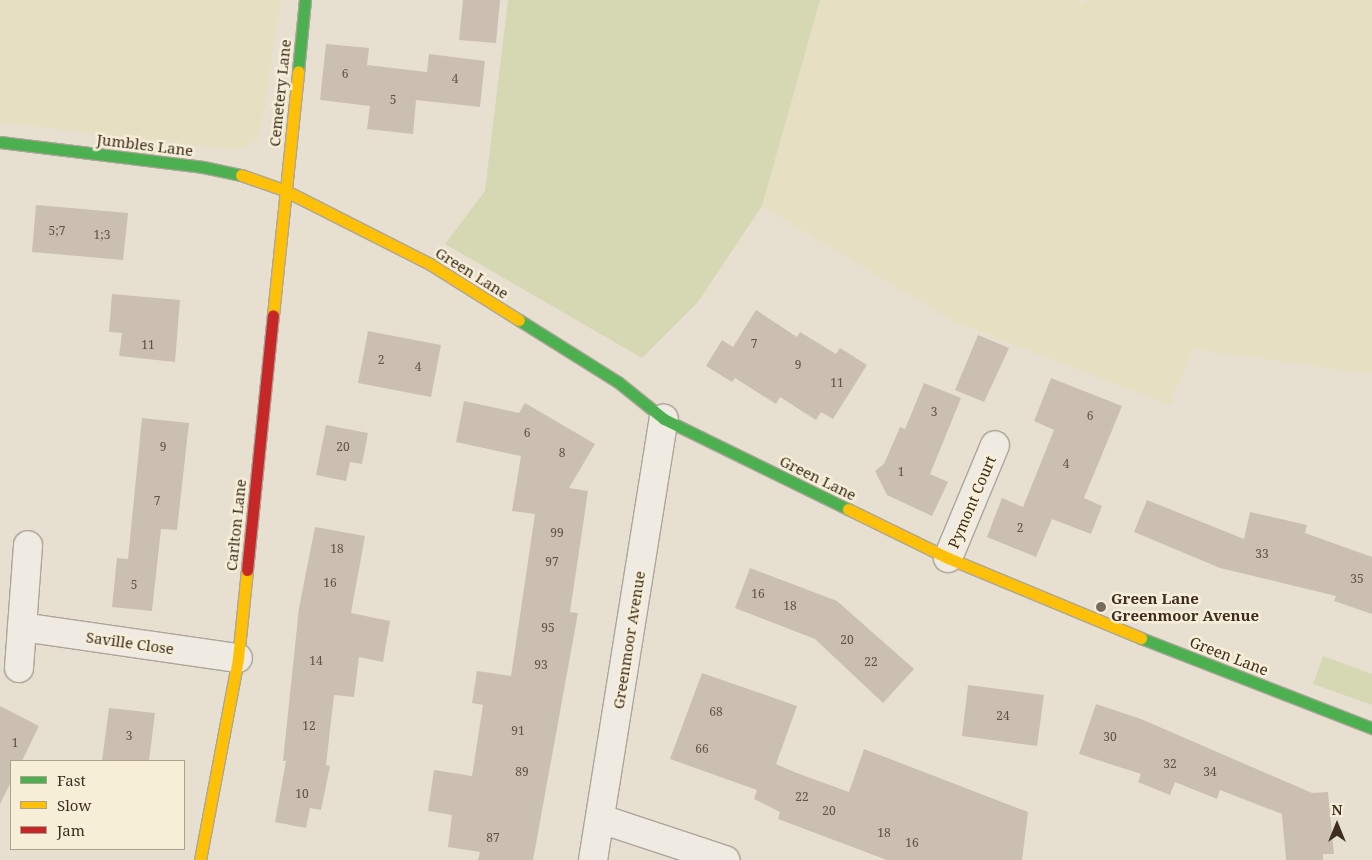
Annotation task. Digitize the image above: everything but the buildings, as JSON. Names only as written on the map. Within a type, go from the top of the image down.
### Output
[{"type":"main road","name":"Cemetery Lane","points":[[284,190],[305,0]]},
{"type":"main road","name":"Jumbles Lane","points":[[0,142],[203,166],[246,176],[284,190]]},
{"type":"main road","name":"Green Lane","points":[[284,190],[430,264],[618,382],[664,419],[948,558],[1103,624],[1372,728]]},
{"type":"main road","name":"Carlton Lane","points":[[200,860],[238,658],[284,190]]},
{"type":"street","name":"Greenmoor Avenue","points":[[593,860],[664,419]]},
{"type":"street","name":"Pymont Court","points":[[948,558],[995,445]]},
{"type":"street","points":[[19,668],[28,545]]},
{"type":"street","name":"Saville Close","points":[[22,627],[238,658]]},
{"type":"street","points":[[601,818],[725,860]]},
{"type":"shaded area","points":[[0,0],[281,0],[261,128],[256,139],[247,147],[233,150],[0,122]]},
{"type":"shaded area","points":[[820,0],[1077,0],[1082,5],[1087,0],[1372,0],[1372,374],[1193,349],[1170,405],[953,321],[762,206]]},
{"type":"green space","points":[[508,0],[820,0],[762,206],[698,302],[642,358],[445,244],[485,191]]},
{"type":"green space","points":[[1323,656],[1372,674],[1372,705],[1313,684]]},
{"type":"traffic: fast","points":[[298,71],[305,0]]},
{"type":"traffic: fast","points":[[0,142],[203,167],[241,175]]},
{"type":"traffic: fast","points":[[519,320],[618,382],[664,419],[848,509]]},
{"type":"traffic: fast","points":[[1141,638],[1372,728]]},
{"type":"traffic: slow","points":[[273,315],[298,71]]},
{"type":"traffic: slow","points":[[241,175],[284,190],[430,264],[519,320]]},
{"type":"traffic: slow","points":[[848,509],[948,558],[1141,638]]},
{"type":"traffic: slow","points":[[200,860],[238,658],[247,570]]},
{"type":"traffic: jam","points":[[247,570],[273,315]]},
{"type":"place","name":"Green Lane Greenmoor Avenue","points":[[1101,607]]}]
